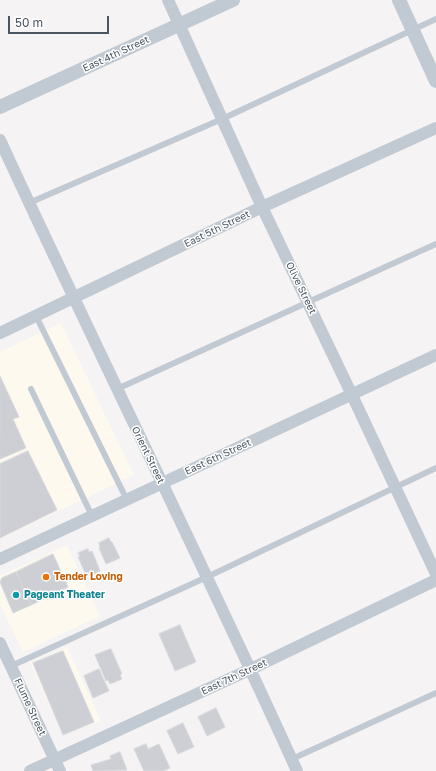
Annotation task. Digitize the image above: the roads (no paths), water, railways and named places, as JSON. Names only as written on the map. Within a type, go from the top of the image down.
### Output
[{"type":"street","name":"Olive Street","points":[[168,0],[262,207],[436,574]]},
{"type":"street","name":"East 4th Street","points":[[0,108],[233,0]]},
{"type":"street","points":[[399,0],[436,81]]},
{"type":"street","name":"East 5th Street","points":[[0,333],[262,207],[436,128]]},
{"type":"street","name":"Orient Street","points":[[0,140],[73,298],[251,669],[298,771]]},
{"type":"street","name":"East 6th Street","points":[[0,559],[436,355]]},
{"type":"street","name":"East 7th Street","points":[[30,771],[251,669],[436,580]]},
{"type":"street","name":"Flume Street","points":[[0,643],[60,771]]},
{"type":"lane","points":[[29,202],[222,119],[436,19]]},
{"type":"lane","points":[[117,389],[307,301],[436,244]]},
{"type":"lane","points":[[36,316],[127,500]]},
{"type":"lane","points":[[31,388],[92,516]]},
{"type":"lane","points":[[11,666],[207,577],[436,468]]},
{"type":"lane","points":[[292,758],[436,692]]},
{"type":"place","name":"Tender Loving","points":[[46,577]]},
{"type":"place","name":"Pageant Theater","points":[[16,595]]}]
